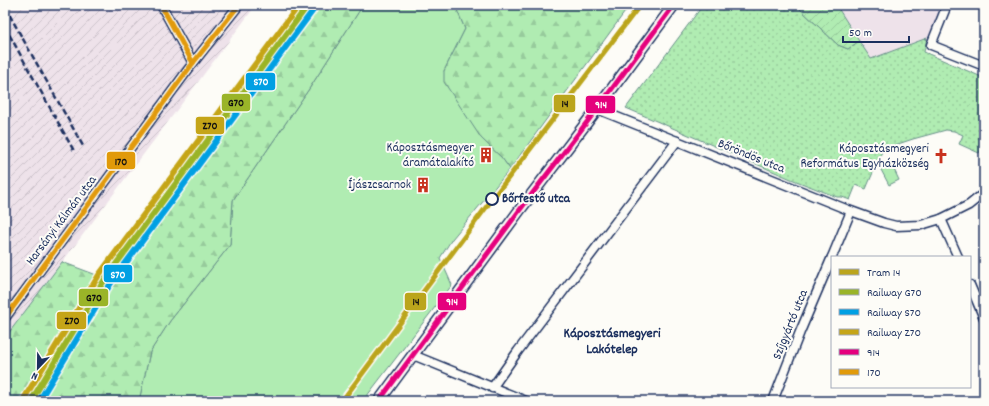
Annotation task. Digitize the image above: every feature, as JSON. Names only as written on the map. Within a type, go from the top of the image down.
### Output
[{"type":"street","points":[[161,5],[193,63]]},
{"type":"street","name":"Harsányi Kálmán utca","points":[[5,318],[193,63],[239,5]]},
{"type":"street","points":[[379,401],[519,211],[674,5]]},
{"type":"street","points":[[947,5],[931,45],[984,66]]},
{"type":"street","name":"Bőröndös utca","points":[[597,109],[884,224],[896,226],[921,226],[941,219],[969,205],[984,193]]},
{"type":"street","points":[[492,388],[518,351],[677,141]]},
{"type":"street","name":"Szíjgyártó utca","points":[[832,256],[851,211]]},
{"type":"street","points":[[941,219],[958,256]]},
{"type":"street","name":"Szíjgyártó utca","points":[[773,401],[831,259]]},
{"type":"street","points":[[971,287],[984,318]]},
{"type":"street","points":[[413,355],[526,401]]},
{"type":"shaded area","points":[[5,5],[256,5],[5,338]]},
{"type":"shaded area","points":[[303,5],[316,5],[113,284],[41,401],[26,401],[102,277]]},
{"type":"shaded area","points":[[836,5],[942,5],[928,38],[871,60]]},
{"type":"green space","points":[[316,5],[363,5],[311,86],[233,200],[230,245],[170,321],[150,352],[139,401],[41,401],[113,284]]},
{"type":"green space","points":[[363,5],[455,5],[465,29],[444,71],[481,138],[502,158],[510,169],[452,239],[440,258],[452,285],[363,401],[139,401],[150,352],[170,321],[230,245],[233,200],[311,86]]},
{"type":"green space","points":[[455,5],[630,5],[510,169],[502,158],[481,138],[444,82],[444,71],[465,29]]},
{"type":"green space","points":[[703,5],[796,5],[838,45],[848,49],[859,41],[871,59],[927,38],[924,52],[984,78],[984,143],[979,153],[959,144],[963,135],[954,131],[946,130],[883,149],[866,189],[856,185],[850,200],[837,197],[791,179],[626,108]]},
{"type":"green space","points":[[802,5],[836,5],[859,41],[848,49],[838,45],[800,9]]},
{"type":"green space","points":[[890,161],[899,180],[889,185],[879,166]]},
{"type":"green space","points":[[62,262],[102,277],[26,401],[5,401],[5,338]]},
{"type":"railway","points":[[5,7],[83,146]]},
{"type":"railway","points":[[5,27],[74,151]]},
{"type":"tram line","name":"14","points":[[342,401],[496,194],[640,5]]},
{"type":"rail line","name":"Z70","points":[[25,397],[99,275],[299,5]]},
{"type":"rail line","name":"G70","points":[[31,401],[105,279],[308,5]]},
{"type":"rail line","name":"S70","points":[[39,401],[111,283],[314,9]]},
{"type":"transit line","name":"170","points":[[161,5],[193,63]]},
{"type":"transit line","name":"170","points":[[5,318],[193,63],[239,5]]},
{"type":"transit line","name":"914","points":[[379,401],[519,211],[674,5]]},
{"type":"place","name":"Káposztásmegyer áramátalakító","points":[[486,155]]},
{"type":"place","name":"Káposztásmegyeri Református Egyházközség","points":[[941,156]]},
{"type":"place","name":"Íjászcsarnok","points":[[423,185]]},
{"type":"place","name":"Bőrfestő utca","points":[[492,199]]},
{"type":"district","name":"Káposztásmegyeri Lakótelep","points":[[612,342]]}]
